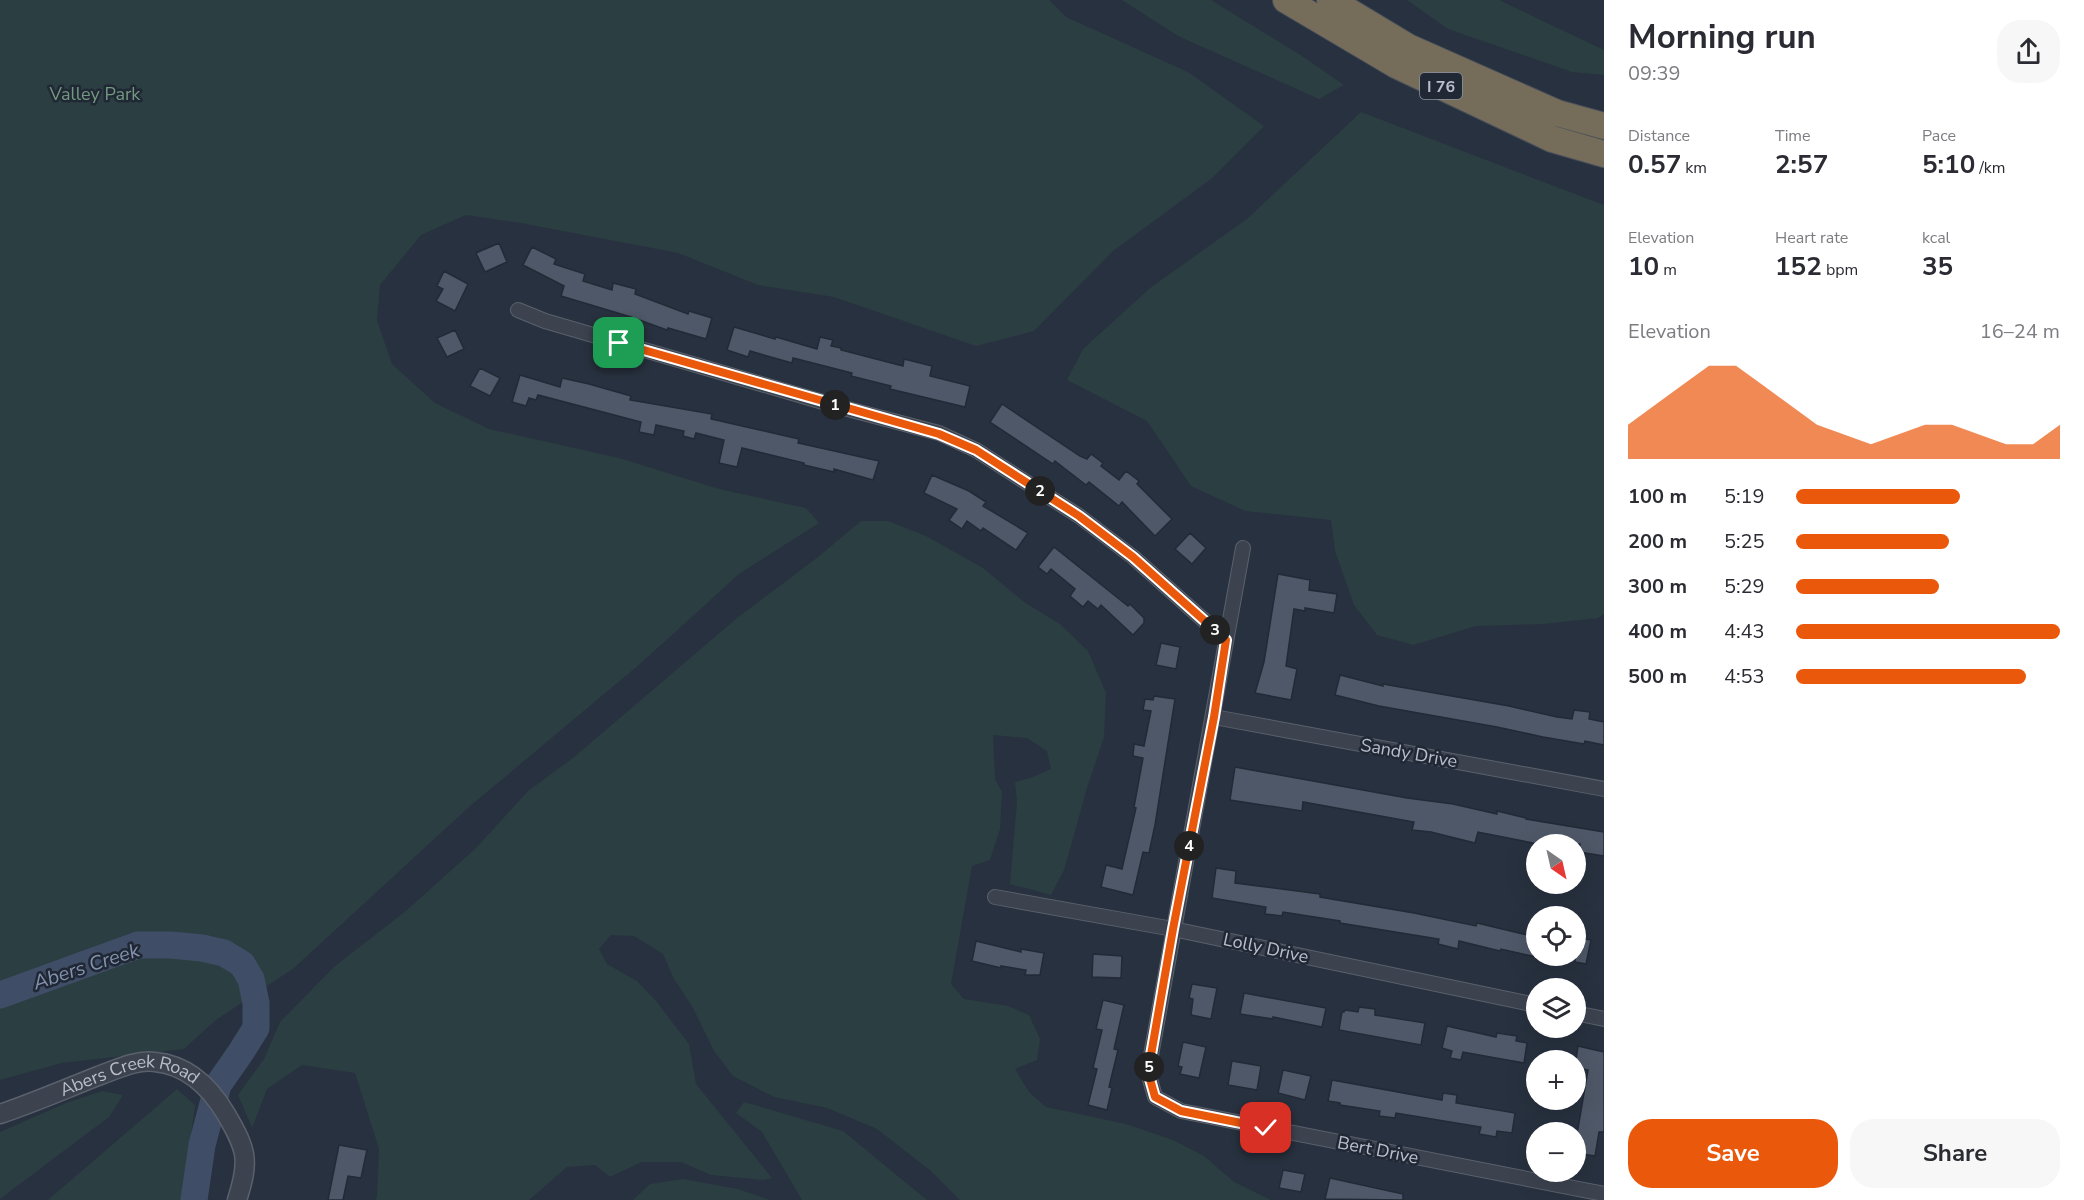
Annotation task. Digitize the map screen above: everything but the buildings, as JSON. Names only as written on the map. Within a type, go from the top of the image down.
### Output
[{"type":"highway","name":"I 76","points":[[1286,0],[1396,65],[1552,139],[1604,154]]},
{"type":"highway","name":"I 76","points":[[1330,0],[1408,47],[1557,112],[1604,126]]},
{"type":"street","points":[[518,310],[545,321],[939,434],[976,450],[1079,516],[1133,557],[1226,640]]},
{"type":"street","points":[[1173,929],[1244,548]]},
{"type":"street","name":"Sandy Drive","points":[[1214,717],[1604,789]]},
{"type":"street","name":"Lolly Drive","points":[[995,897],[1173,929],[1526,1003]]},
{"type":"street","name":"Bert Drive","points":[[1173,929],[1148,1072],[1155,1097],[1181,1111],[1604,1194]]},
{"type":"street","points":[[1586,1015],[1604,1019]]},
{"type":"street","name":"Abers Creek Road","points":[[0,1114],[125,1066],[154,1061],[178,1067],[196,1076],[222,1109],[237,1133],[245,1158],[245,1175],[237,1200]]},
{"type":"green space","name":"Valley Park","points":[[0,0],[1049,0],[1066,17],[1188,72],[1264,126],[1211,179],[1113,251],[1034,331],[976,346],[834,297],[758,285],[678,253],[521,223],[466,215],[421,235],[380,285],[377,320],[392,364],[435,403],[489,429],[619,458],[719,489],[806,508],[819,523],[739,574],[640,664],[469,807],[294,968],[216,1020],[184,1049],[62,1063],[0,1080]]},
{"type":"green space","points":[[1122,0],[1211,0],[1299,54],[1344,85],[1319,99],[1178,36]]},
{"type":"green space","points":[[1407,0],[1499,0],[1604,50],[1604,75],[1572,72],[1448,29]]},
{"type":"green space","points":[[1361,112],[1604,205],[1604,614],[1598,618],[1544,624],[1476,626],[1413,645],[1377,635],[1354,605],[1335,551],[1331,520],[1245,511],[1191,486],[1147,421],[1067,380],[1083,349],[1150,288],[1248,218]]},
{"type":"green space","points":[[861,521],[888,521],[926,536],[983,568],[1024,602],[1060,624],[1088,651],[1106,693],[1104,737],[1064,870],[1051,895],[1010,884],[1017,802],[1015,782],[1051,769],[1047,751],[1027,738],[993,735],[995,779],[1002,792],[1000,829],[990,860],[972,866],[951,984],[964,999],[1008,1006],[1029,1015],[1040,1039],[1037,1060],[1015,1069],[1029,1092],[1046,1107],[1126,1124],[1173,1140],[1204,1156],[1234,1182],[1271,1200],[960,1200],[931,1171],[877,1129],[827,1108],[774,1097],[733,1076],[714,1051],[693,1008],[673,977],[663,954],[634,936],[611,935],[599,949],[607,964],[637,981],[656,1001],[689,1044],[696,1084],[772,1178],[764,1180],[711,1175],[681,1162],[642,1162],[610,1177],[595,1165],[567,1167],[529,1200],[375,1200],[379,1149],[355,1073],[302,1065],[267,1089],[252,1128],[238,1095],[264,1059],[280,1022],[334,967],[407,910],[476,848],[528,791],[573,758],[737,618],[818,557]]},
{"type":"green space","points":[[177,1089],[195,1105],[183,1200],[48,1200]]},
{"type":"green space","points":[[102,1091],[123,1095],[109,1117],[0,1199],[0,1132],[66,1103]]},
{"type":"green space","points":[[744,1102],[843,1131],[927,1200],[802,1200],[762,1132],[736,1113]]},
{"type":"green space","points":[[683,1179],[738,1189],[770,1200],[633,1200],[650,1184]]},
{"type":"waterway","name":"Abers Creek","points":[[0,995],[138,945],[202,948],[224,953],[242,964],[251,979],[256,1003],[256,1028],[218,1085],[202,1145],[194,1200]]},
{"type":"route","points":[[619,343],[939,434],[976,450],[1079,516],[1133,557],[1226,640],[1214,717],[1148,1072],[1155,1097],[1181,1111],[1266,1128]]}]
